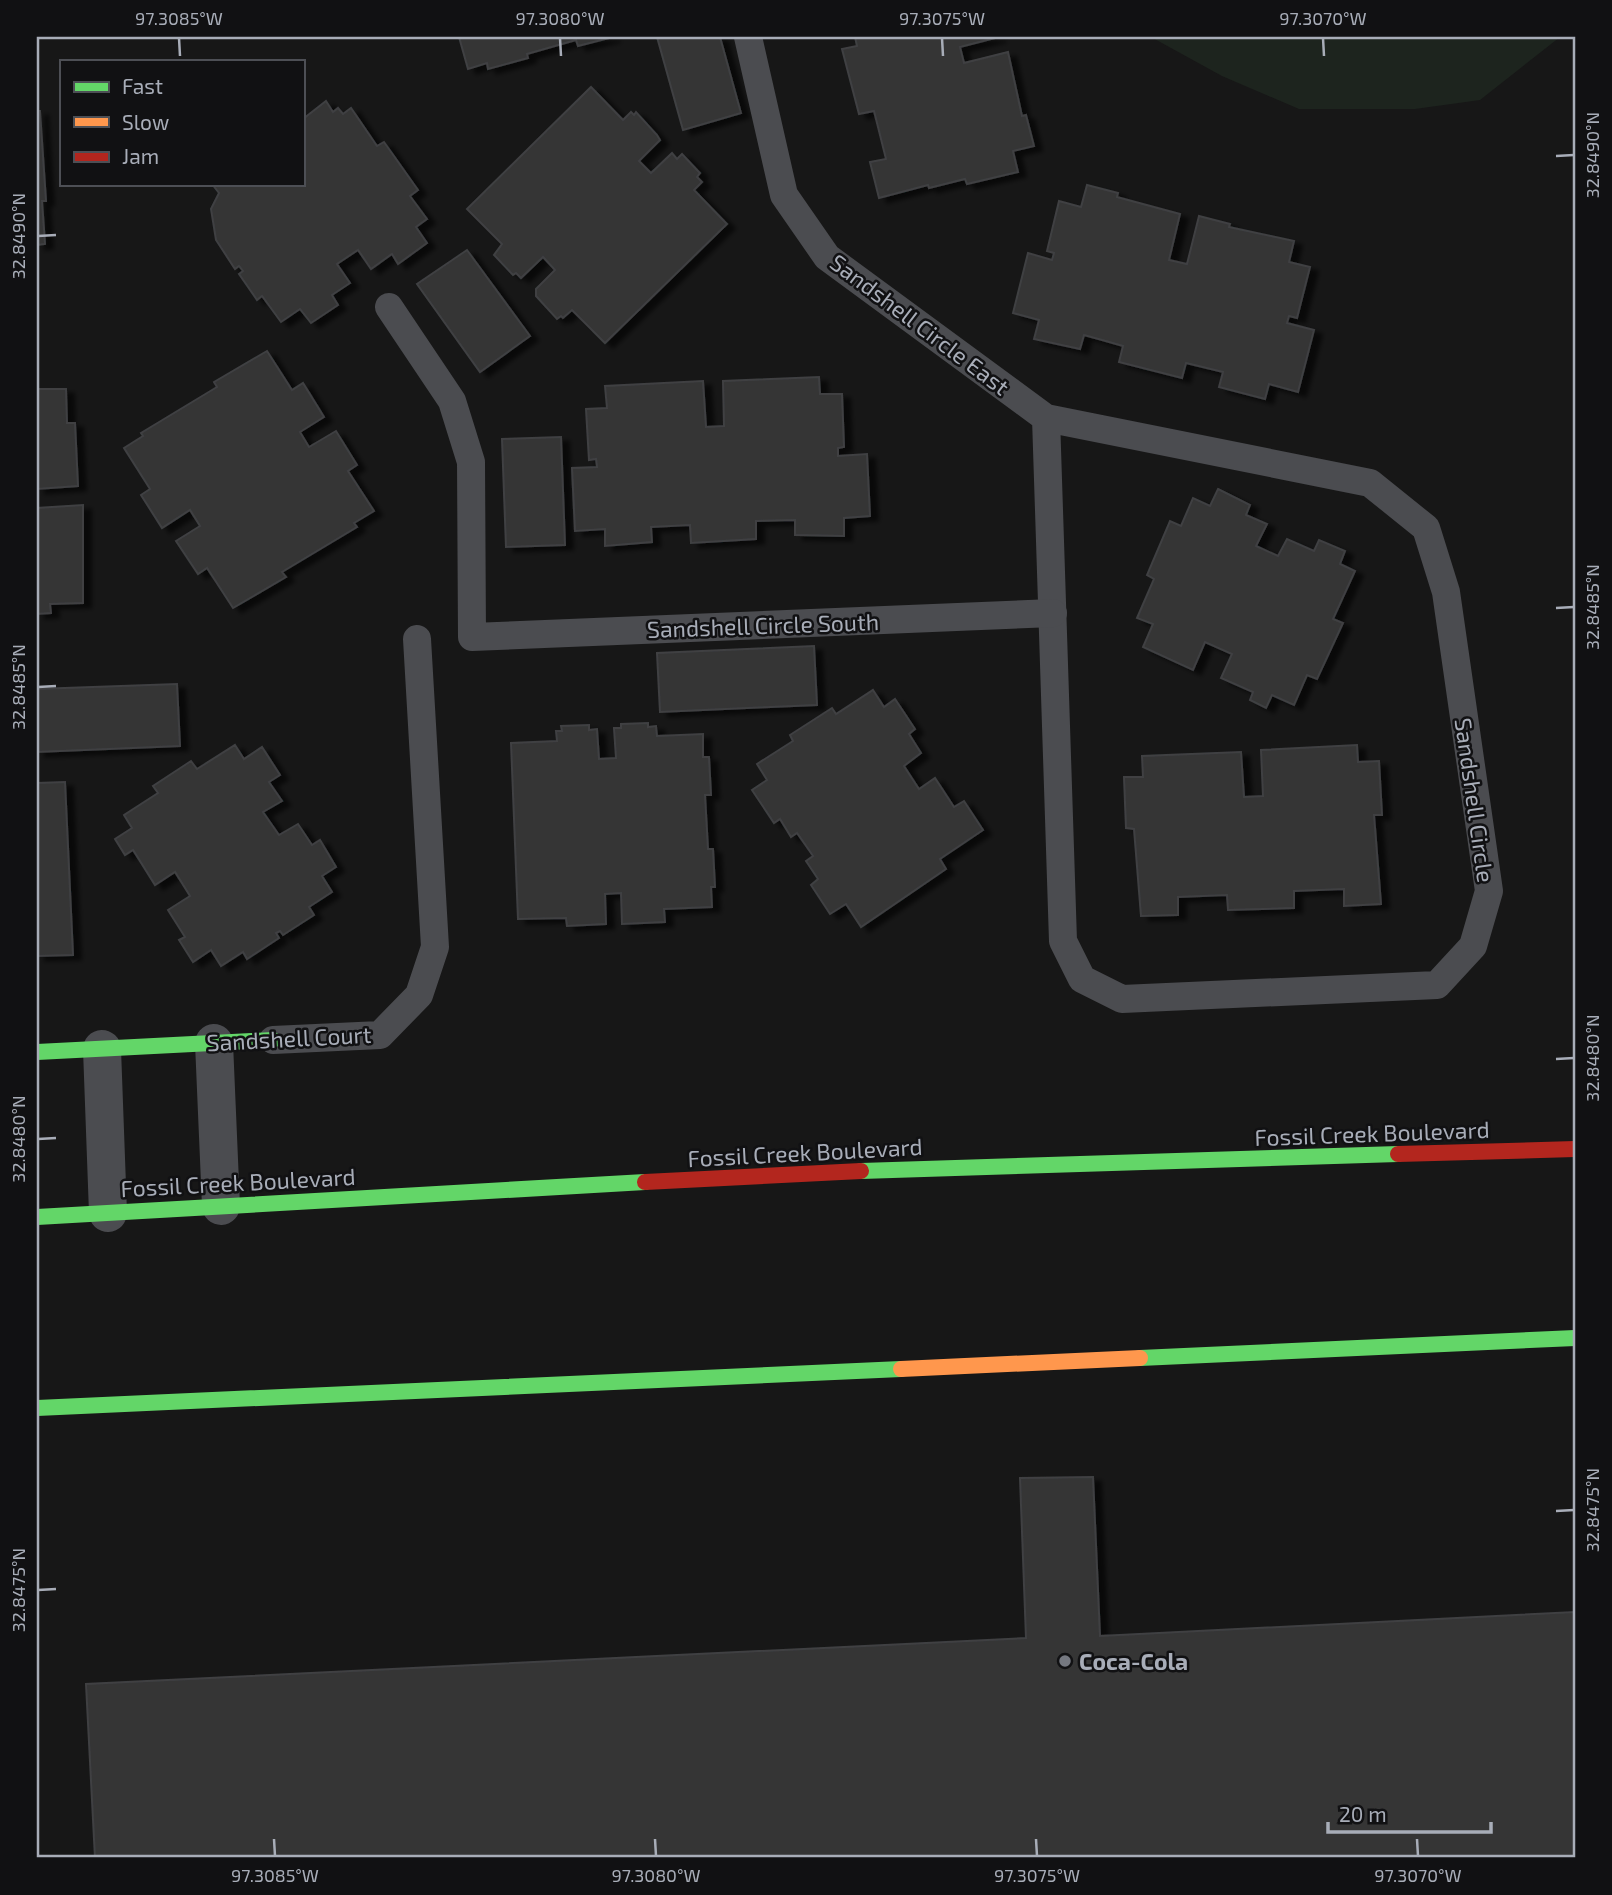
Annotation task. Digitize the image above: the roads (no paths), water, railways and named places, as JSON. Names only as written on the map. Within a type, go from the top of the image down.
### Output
[{"type":"main road","name":"Sandshell Court","points":[[37,1052],[273,1040]]},
{"type":"main road","name":"Fossil Creek Boulevard","points":[[37,1217],[813,1172],[1575,1149]]},
{"type":"main road","points":[[37,1408],[1575,1338]]},
{"type":"street","points":[[214,1043],[221,1206]]},
{"type":"street","points":[[102,1049],[108,1213]]},
{"type":"lane","name":"Sandshell Circle East","points":[[748,37],[784,195],[827,257],[1046,418]]},
{"type":"lane","name":"Sandshell Circle South","points":[[388,307],[452,401],[471,462],[472,637],[1053,613]]},
{"type":"lane","name":"Sandshell Circle","points":[[1046,418],[1370,483],[1426,528],[1446,592],[1489,891],[1472,946],[1437,985],[1122,999],[1082,979],[1063,941],[1053,613]]},
{"type":"lane","points":[[1046,418],[1053,613]]},
{"type":"lane","name":"Sandshell Court","points":[[273,1040],[380,1035],[419,995],[435,947],[417,639]]},
{"type":"place","name":"Coca-Cola","points":[[1065,1661]]}]
